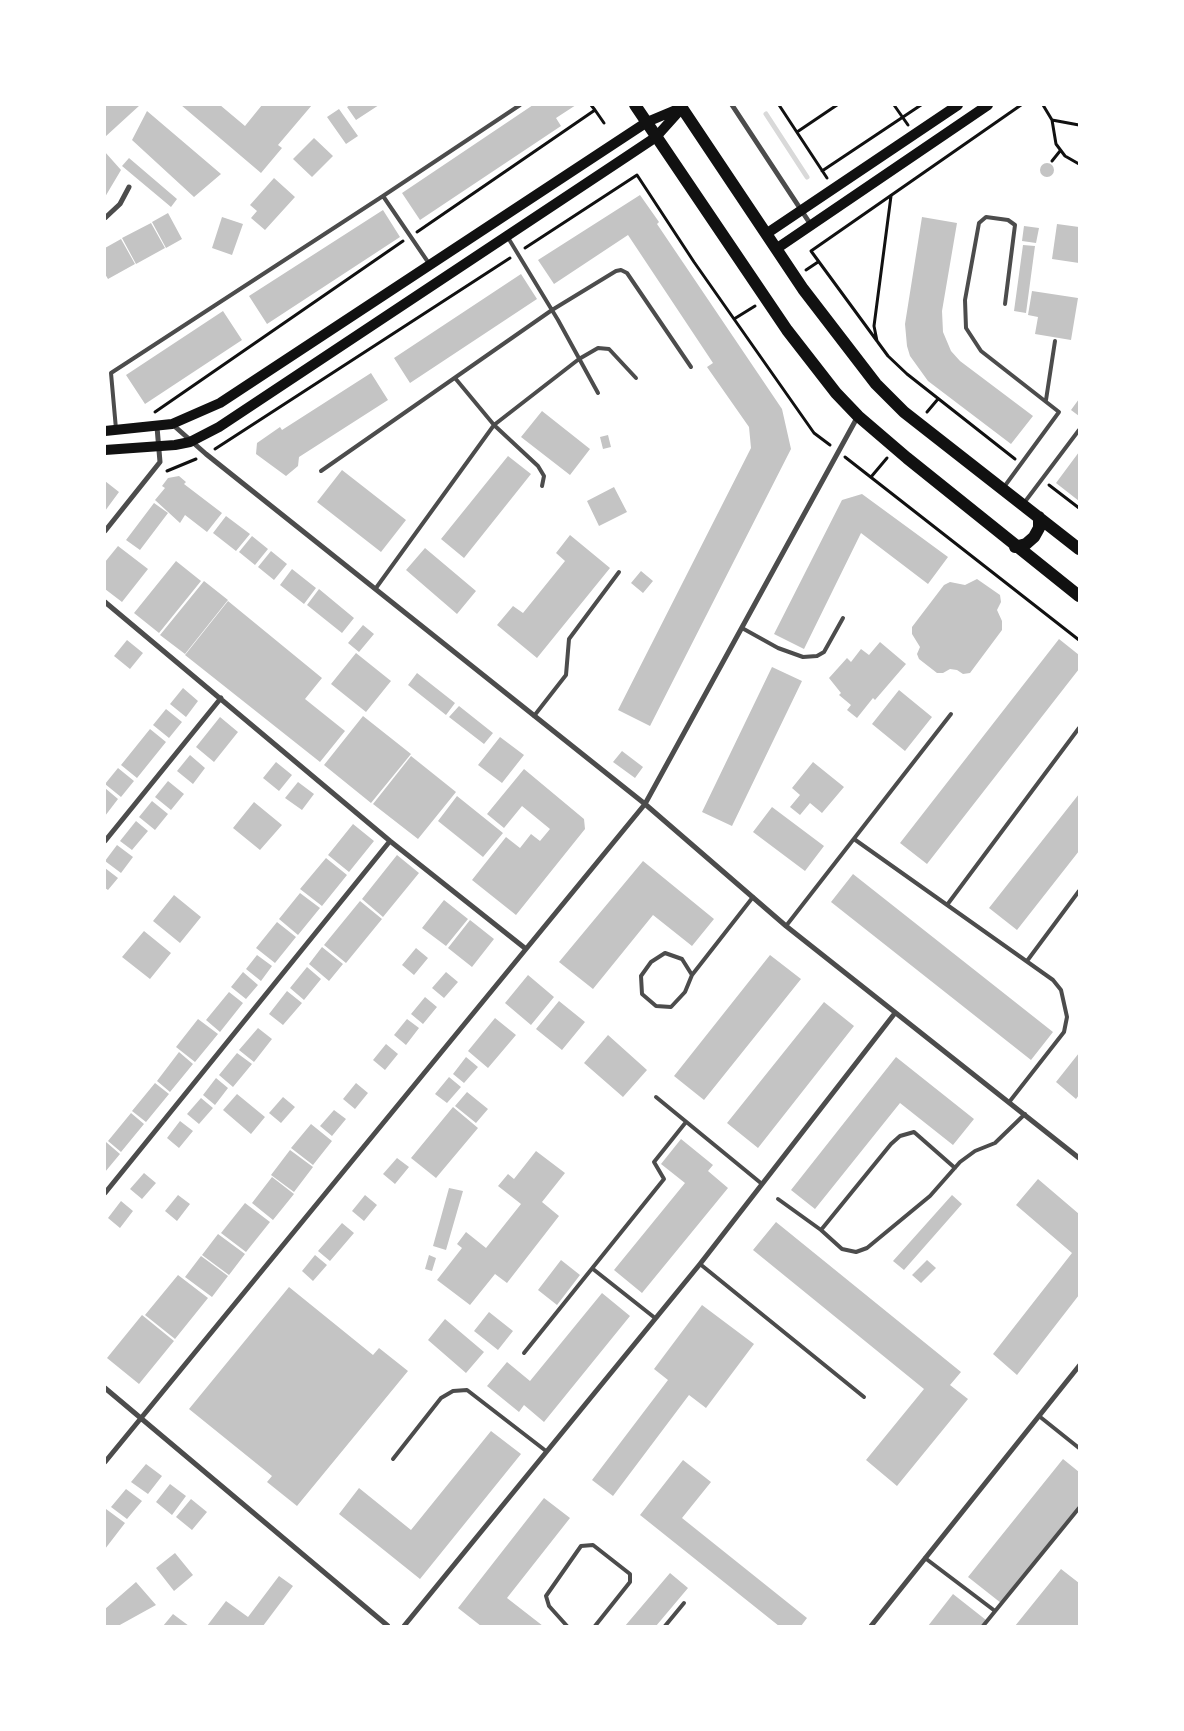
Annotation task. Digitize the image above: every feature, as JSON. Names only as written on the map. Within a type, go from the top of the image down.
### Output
[{"type":"main road","points":[[635,105],[765,299],[821,376],[858,416],[1015,547],[1079,596]]},
{"type":"main road","points":[[766,234],[958,105]]},
{"type":"main road","points":[[776,249],[988,105]]},
{"type":"main road","points":[[110,430],[157,427],[172,424],[220,403],[647,122],[681,106]]},
{"type":"main road","points":[[105,450],[159,447],[190,442],[219,427],[656,136],[681,106]]},
{"type":"main road","points":[[681,106],[776,249],[846,347],[882,391],[904,412],[1079,549]]},
{"type":"main road","points":[[1015,547],[1026,544],[1034,537],[1039,528],[1038,517]]},
{"type":"street","points":[[732,105],[811,225]]},
{"type":"street","points":[[105,218],[120,204],[129,186]]},
{"type":"street","points":[[105,1462],[645,804],[858,416]]},
{"type":"street","points":[[172,424],[190,442],[376,588],[645,804],[786,926],[1010,1101],[1079,1158]]},
{"type":"street","points":[[105,531],[160,462],[157,427]]},
{"type":"street","points":[[105,602],[390,841],[526,949]]},
{"type":"street","points":[[105,841],[221,698]]},
{"type":"street","points":[[105,1193],[390,841]]},
{"type":"street","points":[[404,1626],[700,1264],[895,1013]]},
{"type":"street","points":[[871,1626],[1079,1366]]},
{"type":"street","points":[[105,1388],[388,1626]]},
{"type":"lane","points":[[110,430],[111,373],[520,105]]},
{"type":"lane","points":[[383,196],[430,265]]},
{"type":"lane","points":[[1003,489],[1058,416],[1057,408],[980,351],[966,328],[964,307],[968,281],[979,223],[986,217],[1008,220],[1016,225],[1005,304]]},
{"type":"lane","points":[[507,236],[552,310],[598,393]]},
{"type":"lane","points":[[321,471],[552,310],[616,271],[621,270],[627,273],[690,367]]},
{"type":"lane","points":[[1046,400],[1055,341]]},
{"type":"lane","points":[[376,588],[494,425],[579,359],[598,348],[609,349],[636,378]]},
{"type":"lane","points":[[455,378],[494,425],[538,466],[544,476],[542,486]]},
{"type":"lane","points":[[1022,504],[1079,430]]},
{"type":"lane","points":[[534,716],[566,675],[569,639],[619,572]]},
{"type":"lane","points":[[742,628],[778,648],[803,657],[817,656],[824,652],[843,618]]},
{"type":"lane","points":[[786,926],[951,714]]},
{"type":"lane","points":[[947,905],[1079,728]]},
{"type":"lane","points":[[854,839],[1027,961],[1053,980],[1061,990],[1067,1017],[1064,1032],[1010,1101]]},
{"type":"lane","points":[[1027,961],[1079,891]]},
{"type":"lane","points":[[692,975],[682,959],[664,953],[650,962],[641,976],[642,994],[656,1006],[671,1006],[686,992],[692,975],[753,897]]},
{"type":"lane","points":[[656,1097],[762,1184]]},
{"type":"lane","points":[[778,1199],[842,1249],[856,1252],[867,1248],[930,1196],[955,1168],[975,1150],[995,1143],[1025,1114]]},
{"type":"lane","points":[[524,1353],[664,1179],[654,1162],[686,1122]]},
{"type":"lane","points":[[820,1230],[891,1144],[900,1136],[914,1132],[955,1168]]},
{"type":"lane","points":[[700,1264],[864,1397]]},
{"type":"lane","points":[[593,1269],[655,1318]]},
{"type":"lane","points":[[392,1459],[441,1398],[453,1391],[467,1390],[546,1451]]},
{"type":"lane","points":[[1039,1416],[1079,1448]]},
{"type":"lane","points":[[984,1626],[1079,1508]]},
{"type":"lane","points":[[567,1626],[549,1606],[546,1596],[581,1546],[593,1545],[630,1574],[630,1582],[595,1626]]},
{"type":"lane","points":[[925,1558],[995,1611]]},
{"type":"lane","points":[[665,1626],[684,1603]]},
{"type":"path","points":[[591,105],[604,123]]},
{"type":"path","points":[[780,105],[835,189]]},
{"type":"path","points":[[797,132],[837,105]]},
{"type":"path","points":[[894,105],[914,135]]},
{"type":"path","points":[[822,171],[921,105]]},
{"type":"path","points":[[1021,105],[811,251],[877,343],[907,374],[1022,464]]},
{"type":"path","points":[[1043,105],[1052,120],[1053,137],[1060,151],[1079,164]]},
{"type":"path","points":[[149,417],[595,110]]},
{"type":"path","points":[[1052,120],[1079,125]]},
{"type":"path","points":[[1052,161],[1060,151]]},
{"type":"path","points":[[146,480],[206,454],[637,175],[814,433],[1079,640]]},
{"type":"path","points":[[877,343],[874,326],[892,195]]},
{"type":"path","points":[[734,319],[765,299]]},
{"type":"path","points":[[871,477],[896,448]]},
{"type":"path","points":[[1041,479],[1079,508]]},
{"type":"building","points":[[105,105],[140,105],[105,137]]},
{"type":"building","points":[[181,105],[220,105],[245,126],[262,105],[312,105],[278,145],[282,148],[261,173]]},
{"type":"building","points":[[350,105],[379,105],[356,120],[347,107]]},
{"type":"building","points":[[533,105],[576,105],[556,118],[561,126],[420,220],[402,193]]},
{"type":"building","points":[[339,109],[358,136],[346,144],[327,117]]},
{"type":"building","points":[[147,111],[221,174],[194,197],[132,140]]},
{"type":"building","points":[[314,138],[333,156],[312,177],[293,159]]},
{"type":"building","points":[[105,152],[121,170],[105,197]]},
{"type":"building","points":[[129,158],[177,199],[171,207],[122,166]]},
{"type":"building","points":[[1044,163],[1050,163],[1054,170],[1050,177],[1044,177],[1040,173],[1040,167]]},
{"type":"building","points":[[274,178],[295,197],[265,230],[251,218],[257,211],[250,205]]},
{"type":"building","points":[[640,195],[659,222],[657,224],[782,409],[791,449],[650,726],[618,710],[751,448],[749,427],[707,367],[713,363],[628,235],[554,284],[538,260]]},
{"type":"building","points":[[383,210],[400,237],[267,324],[249,296]]},
{"type":"building","points":[[168,213],[182,239],[166,248],[152,222]]},
{"type":"building","points":[[222,217],[243,224],[232,255],[212,248]]},
{"type":"building","points":[[922,217],[957,223],[942,311],[943,332],[951,351],[960,361],[1033,416],[1011,444],[928,381],[910,356],[905,324]]},
{"type":"building","points":[[151,223],[165,248],[136,264],[122,238]]},
{"type":"building","points":[[1057,224],[1079,227],[1079,263],[1052,259]]},
{"type":"building","points":[[1024,226],[1039,228],[1036,243],[1022,241]]},
{"type":"building","points":[[121,239],[135,264],[108,279],[105,274],[105,248]]},
{"type":"building","points":[[1023,245],[1035,246],[1026,313],[1014,311]]},
{"type":"building","points":[[521,274],[537,299],[410,383],[394,358]]},
{"type":"building","points":[[1032,291],[1078,298],[1071,340],[1035,334],[1038,317],[1028,315]]},
{"type":"building","points":[[223,311],[242,340],[145,404],[126,375]]},
{"type":"building","points":[[371,373],[388,400],[299,457],[298,466],[286,476],[256,454],[257,443],[280,427],[282,430]]},
{"type":"building","points":[[1079,399],[1079,416],[1071,410]]},
{"type":"building","points":[[542,411],[590,449],[570,475],[521,437]]},
{"type":"building","points":[[608,435],[611,447],[603,449],[600,437]]},
{"type":"building","points":[[1079,452],[1079,501],[1056,483]]},
{"type":"building","points":[[508,456],[531,474],[464,558],[441,539]]},
{"type":"building","points":[[342,470],[406,520],[381,552],[317,502]]},
{"type":"building","points":[[179,476],[186,482],[184,484],[222,513],[207,532],[185,515],[180,523],[155,500],[165,488],[162,486],[168,478]]},
{"type":"building","points":[[105,481],[119,492],[105,511]]},
{"type":"building","points":[[614,487],[627,512],[599,526],[587,501]]},
{"type":"building","points":[[862,494],[948,557],[928,584],[861,533],[804,649],[774,634],[842,500]]},
{"type":"building","points":[[154,503],[168,513],[140,550],[126,540]]},
{"type":"building","points":[[226,516],[250,534],[236,551],[213,533]]},
{"type":"building","points":[[570,535],[610,568],[537,658],[497,625],[513,606],[523,613],[565,561],[556,553]]},
{"type":"building","points":[[252,536],[268,549],[255,565],[239,552]]},
{"type":"building","points":[[118,546],[148,569],[122,602],[105,589],[105,562]]},
{"type":"building","points":[[425,548],[476,591],[457,614],[406,570]]},
{"type":"building","points":[[271,551],[287,564],[274,580],[258,567]]},
{"type":"building","points":[[176,561],[201,581],[159,633],[134,613]]},
{"type":"building","points":[[292,569],[316,588],[304,604],[280,585]]},
{"type":"building","points":[[641,571],[653,581],[643,593],[631,583]]},
{"type":"building","points":[[977,579],[1000,595],[1001,602],[997,610],[1002,621],[1002,630],[970,673],[963,674],[957,670],[950,669],[943,673],[937,673],[919,659],[917,654],[920,647],[912,634],[912,627],[944,585],[950,582],[965,585]]},
{"type":"building","points":[[204,581],[228,600],[185,654],[160,635]]},
{"type":"building","points":[[319,589],[354,618],[342,633],[307,605]]},
{"type":"building","points":[[228,601],[322,678],[305,699],[345,731],[320,762],[185,655]]},
{"type":"building","points":[[363,625],[374,634],[359,652],[348,643]]},
{"type":"building","points":[[1059,639],[1079,655],[1079,669],[927,864],[900,843]]},
{"type":"building","points":[[127,640],[143,653],[130,669],[114,656]]},
{"type":"building","points":[[880,642],[906,664],[875,700],[873,698],[857,718],[847,710],[851,705],[839,695],[841,693],[829,678],[847,658],[851,662],[861,649],[869,655]]},
{"type":"building","points":[[356,653],[391,681],[366,712],[331,684]]},
{"type":"building","points":[[772,667],[802,681],[732,826],[702,812]]},
{"type":"building","points":[[417,673],[455,703],[446,715],[408,685]]},
{"type":"building","points":[[183,688],[198,701],[186,717],[170,704]]},
{"type":"building","points":[[899,690],[932,717],[905,751],[872,724]]},
{"type":"building","points":[[459,706],[493,733],[484,744],[449,717]]},
{"type":"building","points":[[166,709],[182,722],[169,738],[153,725]]},
{"type":"building","points":[[363,716],[411,754],[371,803],[324,765]]},
{"type":"building","points":[[220,717],[238,732],[214,762],[196,747]]},
{"type":"building","points":[[150,729],[166,742],[137,778],[121,765]]},
{"type":"building","points":[[500,737],[524,755],[502,783],[478,765]]},
{"type":"building","points":[[622,751],[643,767],[635,778],[613,762]]},
{"type":"building","points":[[190,755],[205,768],[193,784],[177,771]]},
{"type":"building","points":[[411,756],[456,792],[418,839],[373,804]]},
{"type":"building","points":[[276,762],[292,775],[279,791],[263,778]]},
{"type":"building","points":[[813,762],[844,787],[822,813],[810,803],[800,815],[790,807],[800,795],[792,788]]},
{"type":"building","points":[[118,768],[134,781],[121,797],[105,784]]},
{"type":"building","points":[[524,769],[584,819],[585,829],[516,915],[472,880],[506,837],[520,848],[531,834],[540,841],[550,829],[522,806],[504,828],[487,814]]},
{"type":"building","points":[[168,781],[184,794],[171,810],[155,797]]},
{"type":"building","points":[[298,782],[314,794],[302,810],[285,798]]},
{"type":"building","points":[[105,788],[118,799],[105,816]]},
{"type":"building","points":[[1079,794],[1079,851],[1017,930],[989,908]]},
{"type":"building","points":[[457,796],[503,833],[483,857],[438,821]]},
{"type":"building","points":[[152,801],[168,814],[155,830],[139,817]]},
{"type":"building","points":[[254,802],[282,825],[260,850],[233,828]]},
{"type":"building","points":[[772,807],[824,846],[805,871],[753,832]]},
{"type":"building","points":[[136,821],[148,831],[132,850],[120,841]]},
{"type":"building","points":[[353,824],[374,841],[349,872],[328,855]]},
{"type":"building","points":[[117,845],[133,857],[121,873],[105,861]]},
{"type":"building","points":[[397,855],[419,873],[383,917],[362,899]]},
{"type":"building","points":[[326,858],[347,875],[322,906],[300,889]]},
{"type":"building","points":[[643,861],[714,919],[692,946],[653,915],[593,989],[559,962]]},
{"type":"building","points":[[105,868],[118,878],[108,890],[105,888]]},
{"type":"building","points":[[853,874],[1053,1032],[1031,1060],[831,902]]},
{"type":"building","points":[[300,893],[320,908],[298,935],[279,919]]},
{"type":"building","points":[[174,895],[201,917],[180,943],[153,921]]},
{"type":"building","points":[[444,900],[468,919],[446,946],[422,928]]},
{"type":"building","points":[[360,901],[382,919],[346,963],[324,945]]},
{"type":"building","points":[[470,920],[494,939],[472,967],[448,948]]},
{"type":"building","points":[[277,922],[296,937],[275,963],[256,948]]},
{"type":"building","points":[[144,931],[171,953],[150,979],[122,957]]},
{"type":"building","points":[[322,947],[343,964],[329,981],[309,964]]},
{"type":"building","points":[[416,948],[428,958],[414,975],[402,965]]},
{"type":"building","points":[[257,955],[272,966],[261,981],[246,969]]},
{"type":"building","points":[[770,955],[801,979],[704,1100],[674,1076]]},
{"type":"building","points":[[307,967],[321,979],[304,1000],[290,988]]},
{"type":"building","points":[[243,972],[258,985],[246,999],[231,987]]},
{"type":"building","points":[[446,972],[458,982],[444,998],[432,988]]},
{"type":"building","points":[[528,975],[554,997],[531,1025],[505,1003]]},
{"type":"building","points":[[287,991],[302,1003],[283,1025],[269,1014]]},
{"type":"building","points":[[229,992],[243,1003],[220,1032],[206,1020]]},
{"type":"building","points":[[425,997],[437,1007],[423,1024],[411,1014]]},
{"type":"building","points":[[559,1001],[585,1022],[562,1050],[536,1029]]},
{"type":"building","points":[[824,1002],[854,1026],[758,1148],[727,1123]]},
{"type":"building","points":[[495,1018],[516,1035],[488,1068],[468,1051]]},
{"type":"building","points":[[198,1019],[218,1034],[195,1062],[176,1047]]},
{"type":"building","points":[[407,1019],[419,1028],[406,1045],[394,1035]]},
{"type":"building","points":[[258,1028],[272,1039],[254,1062],[239,1050]]},
{"type":"building","points":[[608,1035],[647,1070],[623,1097],[584,1063]]},
{"type":"building","points":[[386,1044],[398,1054],[385,1070],[373,1060]]},
{"type":"building","points":[[179,1052],[193,1064],[170,1092],[157,1081]]},
{"type":"building","points":[[237,1053],[252,1064],[233,1087],[219,1075]]},
{"type":"building","points":[[1079,1053],[1079,1095],[1076,1099],[1056,1082]]},
{"type":"building","points":[[466,1057],[478,1067],[464,1083],[453,1074]]},
{"type":"building","points":[[896,1057],[974,1119],[953,1145],[900,1103],[815,1209],[791,1190]]},
{"type":"building","points":[[449,1077],[461,1087],[447,1103],[435,1094]]},
{"type":"building","points":[[216,1078],[228,1088],[215,1105],[203,1095]]},
{"type":"building","points":[[155,1083],[169,1094],[146,1122],[132,1111]]},
{"type":"building","points":[[356,1083],[368,1093],[355,1109],[343,1099]]},
{"type":"building","points":[[467,1092],[488,1109],[476,1123],[455,1106]]},
{"type":"building","points":[[237,1094],[265,1117],[251,1134],[223,1110]]},
{"type":"building","points":[[283,1097],[295,1107],[281,1123],[269,1113]]},
{"type":"building","points":[[201,1098],[213,1108],[199,1124],[187,1114]]},
{"type":"building","points":[[453,1107],[478,1128],[436,1178],[411,1158]]},
{"type":"building","points":[[334,1110],[346,1119],[332,1136],[320,1126]]},
{"type":"building","points":[[131,1113],[144,1124],[121,1152],[108,1141]]},
{"type":"building","points":[[180,1121],[193,1131],[179,1148],[167,1138]]},
{"type":"building","points":[[311,1124],[332,1141],[313,1165],[291,1148]]},
{"type":"building","points":[[681,1139],[713,1165],[708,1171],[728,1188],[642,1293],[614,1270],[685,1183],[661,1164]]},
{"type":"building","points":[[106,1142],[120,1154],[105,1172],[105,1144]]},
{"type":"building","points":[[290,1150],[313,1167],[294,1192],[271,1175]]},
{"type":"building","points":[[536,1151],[565,1173],[542,1202],[559,1216],[507,1283],[495,1274],[470,1305],[437,1280],[462,1248],[457,1244],[466,1232],[486,1248],[521,1204],[498,1186],[508,1174],[514,1179]]},
{"type":"building","points":[[397,1158],[409,1167],[395,1184],[383,1174]]},
{"type":"building","points":[[144,1173],[156,1183],[142,1199],[130,1189]]},
{"type":"building","points":[[272,1177],[294,1194],[273,1220],[252,1203]]},
{"type":"building","points":[[1038,1179],[1079,1214],[1079,1295],[1017,1375],[993,1354],[1072,1253],[1016,1205]]},
{"type":"building","points":[[449,1188],[463,1191],[446,1250],[433,1246]]},
{"type":"building","points":[[178,1195],[190,1204],[177,1221],[165,1211]]},
{"type":"building","points":[[365,1195],[377,1205],[364,1221],[352,1211]]},
{"type":"building","points":[[952,1195],[962,1204],[904,1270],[893,1261]]},
{"type":"building","points":[[121,1201],[133,1211],[120,1228],[108,1218]]},
{"type":"building","points":[[245,1203],[270,1222],[246,1252],[221,1233]]},
{"type":"building","points":[[776,1222],[961,1372],[950,1385],[968,1399],[897,1486],[866,1460],[924,1389],[753,1250]]},
{"type":"building","points":[[342,1223],[354,1233],[330,1261],[318,1251]]},
{"type":"building","points":[[218,1234],[245,1254],[229,1275],[202,1255]]},
{"type":"building","points":[[315,1255],[327,1265],[313,1281],[302,1271]]},
{"type":"building","points":[[429,1255],[436,1258],[432,1271],[425,1269]]},
{"type":"building","points":[[201,1256],[228,1276],[212,1297],[185,1277]]},
{"type":"building","points":[[561,1260],[580,1275],[557,1305],[538,1290]]},
{"type":"building","points":[[927,1260],[936,1268],[921,1283],[912,1275]]},
{"type":"building","points":[[178,1275],[208,1298],[175,1339],[145,1315]]},
{"type":"building","points":[[289,1287],[373,1355],[379,1348],[408,1371],[297,1506],[267,1482],[272,1476],[189,1409]]},
{"type":"building","points":[[602,1293],[630,1316],[544,1422],[524,1405],[519,1412],[487,1386],[507,1362],[530,1381]]},
{"type":"building","points":[[702,1305],[754,1344],[706,1408],[689,1395],[613,1496],[592,1480],[668,1380],[654,1369]]},
{"type":"building","points":[[489,1312],[513,1331],[498,1350],[474,1331]]},
{"type":"building","points":[[142,1315],[174,1341],[139,1384],[107,1358]]},
{"type":"building","points":[[445,1319],[484,1352],[466,1373],[428,1340]]},
{"type":"building","points":[[491,1431],[521,1454],[420,1579],[339,1514],[359,1488],[411,1530]]},
{"type":"building","points":[[1063,1459],[1079,1472],[1079,1506],[1001,1603],[968,1577]]},
{"type":"building","points":[[683,1460],[711,1482],[682,1518],[807,1618],[801,1626],[779,1626],[640,1515]]},
{"type":"building","points":[[146,1464],[162,1476],[148,1494],[131,1482]]},
{"type":"building","points":[[170,1484],[186,1496],[172,1515],[156,1502]]},
{"type":"building","points":[[126,1489],[142,1501],[127,1519],[111,1507]]},
{"type":"building","points":[[544,1498],[570,1518],[507,1598],[543,1626],[481,1626],[458,1608]]},
{"type":"building","points":[[191,1499],[207,1512],[192,1530],[176,1517]]},
{"type":"building","points":[[105,1510],[125,1523],[105,1549]]},
{"type":"building","points":[[175,1553],[193,1575],[174,1591],[156,1568]]},
{"type":"building","points":[[1061,1569],[1079,1583],[1079,1626],[1015,1626]]},
{"type":"building","points":[[670,1573],[688,1588],[656,1626],[625,1626]]},
{"type":"building","points":[[279,1576],[293,1586],[263,1626],[207,1626],[226,1601],[248,1617]]},
{"type":"building","points":[[136,1582],[156,1605],[118,1626],[105,1626],[105,1609]]},
{"type":"building","points":[[953,1594],[986,1620],[982,1626],[928,1626]]},
{"type":"building","points":[[173,1614],[189,1626],[163,1626]]},
{"type":"waterway","points":[[766,114],[807,177]]}]
